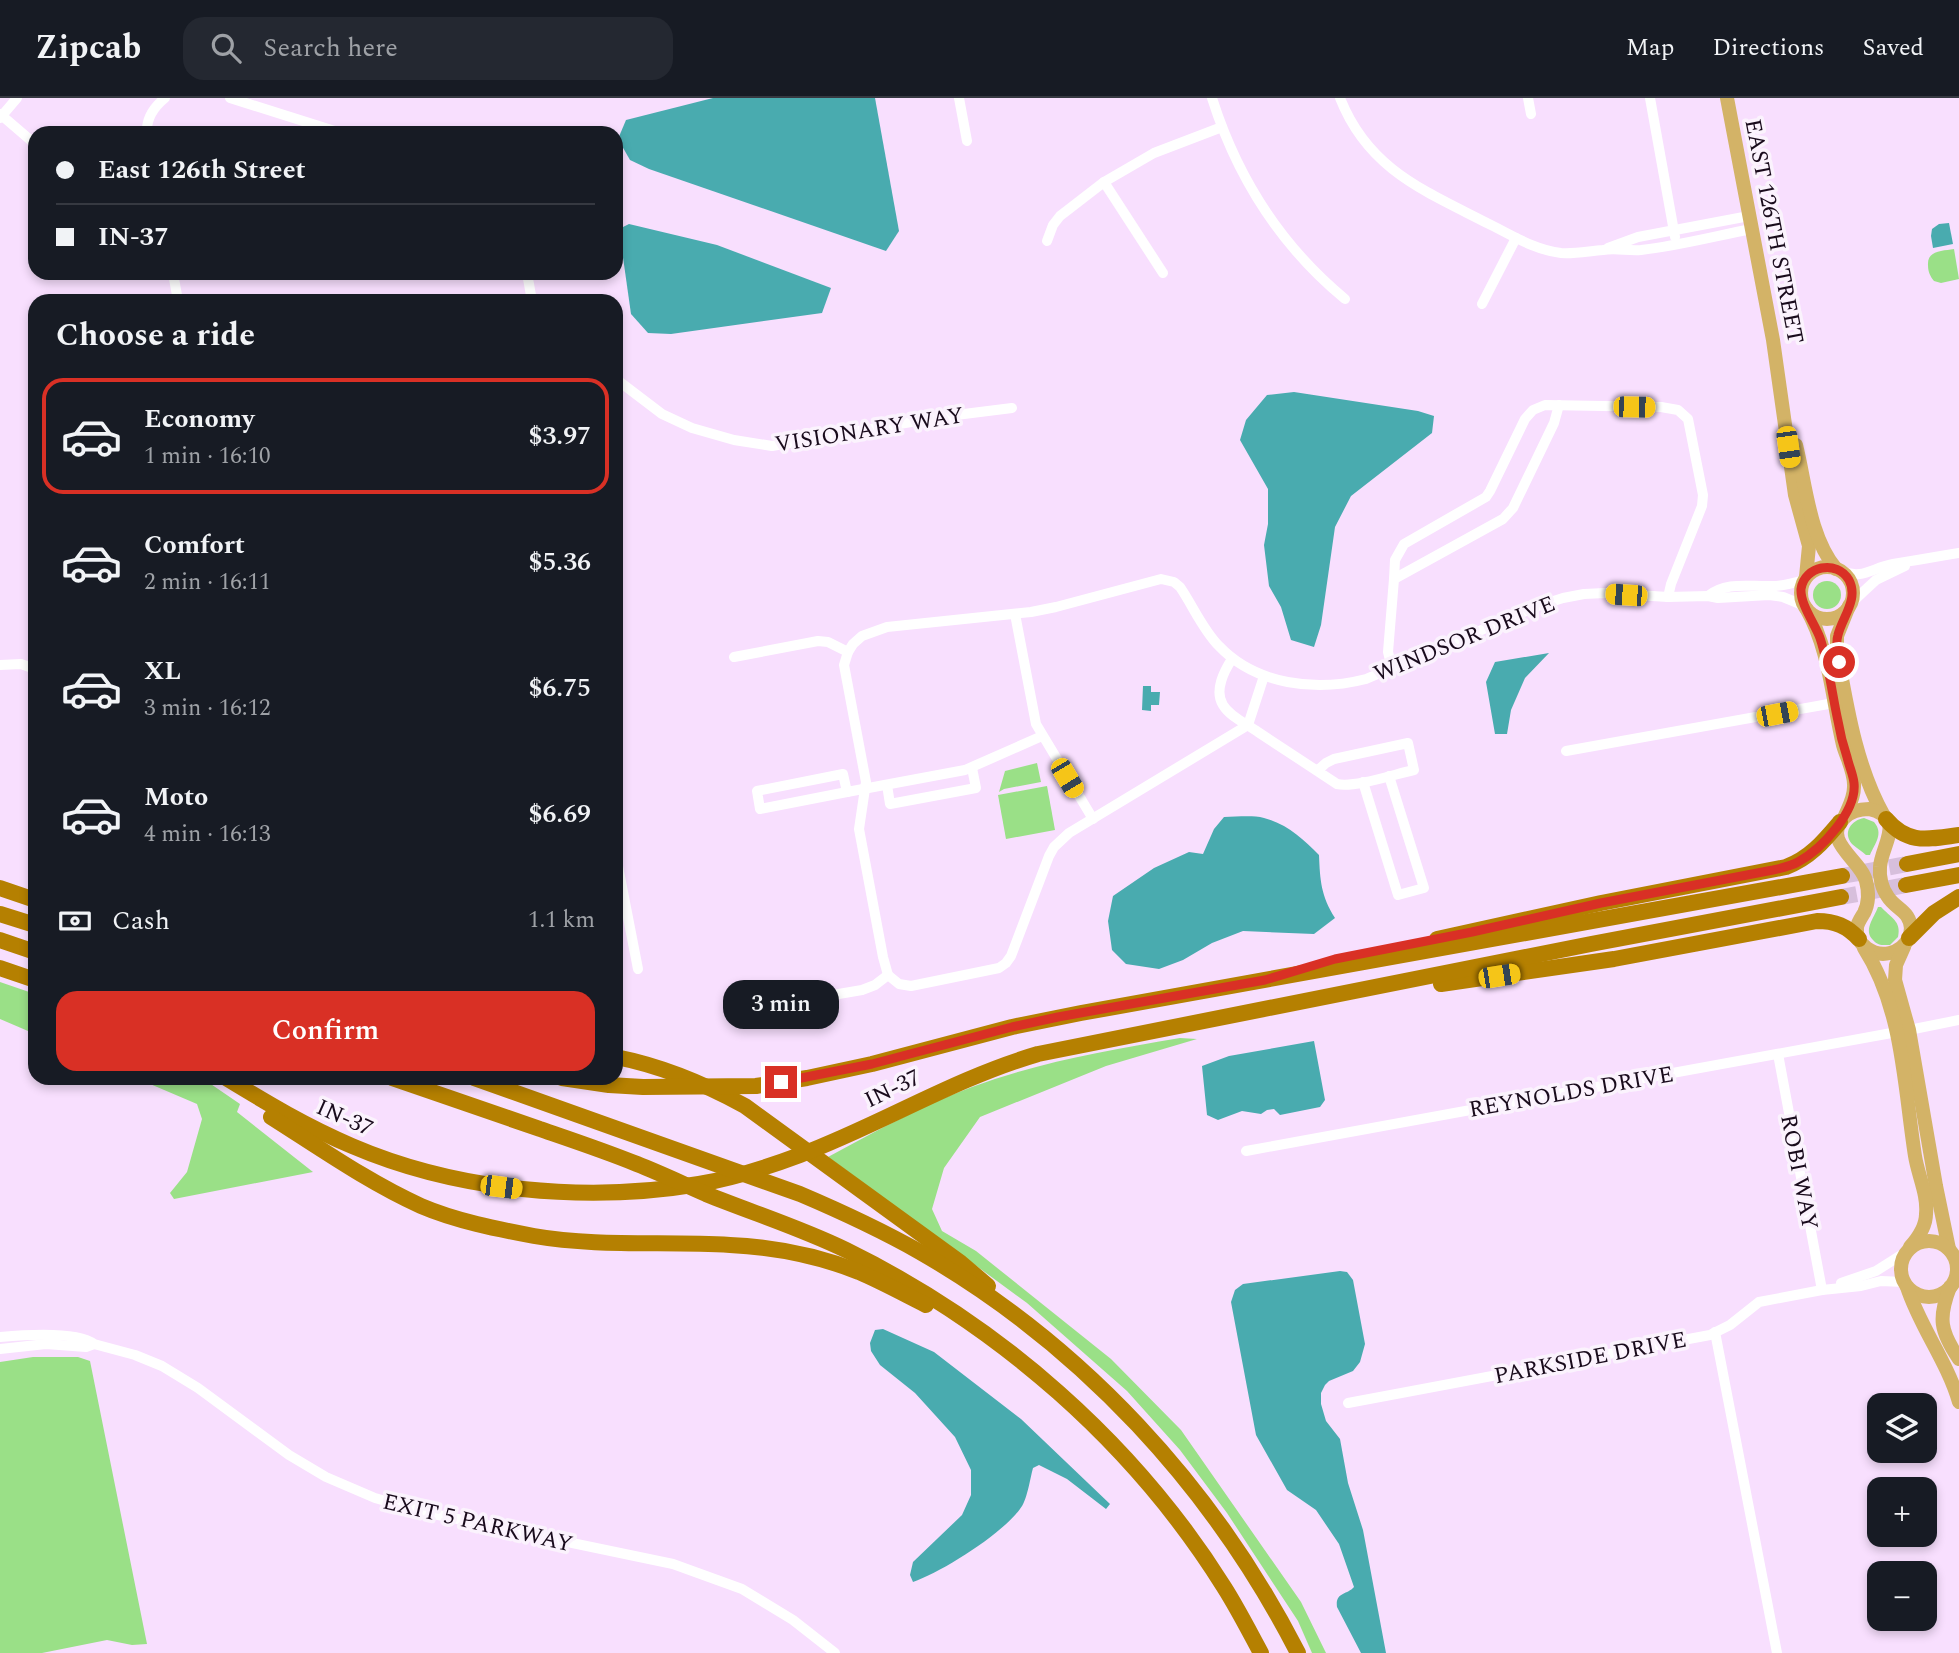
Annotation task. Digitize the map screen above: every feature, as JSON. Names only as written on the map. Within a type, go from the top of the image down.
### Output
[{"type":"highway","points":[[1885,818],[1897,830],[1912,838],[1959,835]]},
{"type":"highway","points":[[1265,980],[1335,959],[1786,867],[1816,850],[1842,821]]},
{"type":"highway","points":[[1907,864],[1959,854]]},
{"type":"highway","name":"IN-37","points":[[609,1085],[756,1086],[807,1078],[1058,1017],[1842,876]]},
{"type":"highway","points":[[1906,885],[1959,876]]},
{"type":"highway","points":[[0,887],[28,898]]},
{"type":"highway","name":"IN-37","points":[[238,1085],[325,1134],[419,1170],[532,1191],[651,1190],[722,1180],[771,1165],[834,1141],[947,1087],[1006,1063],[1091,1043],[1841,897]]},
{"type":"highway","points":[[1907,942],[1934,913],[1959,897]]},
{"type":"highway","points":[[0,914],[28,923]]},
{"type":"highway","points":[[1317,999],[1589,963],[1817,921],[1840,924],[1861,942]]},
{"type":"highway","points":[[0,940],[28,950]]},
{"type":"highway","points":[[0,968],[28,978]]},
{"type":"highway","points":[[623,1058],[684,1076],[745,1106],[961,1263],[985,1283],[1016,1316]]},
{"type":"highway","points":[[226,1085],[263,1112],[371,1180],[423,1207],[452,1216],[514,1232],[569,1240],[755,1248],[811,1258],[860,1273],[965,1325],[1112,1444]]},
{"type":"highway","points":[[412,1085],[636,1163],[708,1195],[780,1221],[848,1250],[932,1297],[998,1342],[1066,1399],[1112,1444],[1183,1527],[1223,1586],[1261,1653]]},
{"type":"highway","points":[[494,1085],[756,1177],[845,1214],[919,1252],[1016,1316],[1102,1388],[1171,1462],[1232,1541],[1298,1653]]},
{"type":"main road","name":"EAST 126TH STREET","points":[[1727,98],[1779,372],[1814,522],[1826,554],[1838,570]]},
{"type":"main road","name":"EAST 126TH STREET","points":[[1779,372],[1795,495],[1809,546],[1805,579]]},
{"type":"main road","points":[[1959,1360],[1947,1341],[1942,1321],[1943,1306],[1955,1281],[1957,1266],[1936,1186],[1903,1031],[1894,974],[1897,961],[1907,942],[1909,919],[1886,894],[1881,878],[1880,866],[1890,832],[1859,755],[1837,651],[1838,636],[1852,596],[1852,588],[1846,576],[1838,570],[1818,568],[1805,579],[1801,593],[1824,649],[1854,784],[1852,799],[1838,829],[1840,844],[1861,869],[1866,880],[1867,906],[1858,925],[1861,942],[1903,1031],[1917,1167],[1926,1209],[1923,1230],[1908,1250],[1900,1267],[1905,1285],[1926,1333],[1951,1378],[1959,1402]]},
{"type":"main road","points":[[1805,607],[1814,615],[1828,618],[1842,613],[1849,605]]},
{"type":"main road","points":[[1842,821],[1852,812],[1865,809],[1874,810],[1885,818]]},
{"type":"main road","points":[[1861,942],[1870,951],[1882,954],[1895,952],[1907,942]]},
{"type":"main road","points":[[1908,1250],[1920,1242],[1933,1241],[1953,1253]]},
{"type":"main road","points":[[1905,1285],[1917,1294],[1928,1297],[1941,1294],[1955,1281]]},
{"type":"street","points":[[17,98],[1,115],[28,138]]},
{"type":"street","points":[[147,126],[151,114],[166,98]]},
{"type":"street","points":[[230,98],[319,126]]},
{"type":"street","points":[[959,98],[967,141]]},
{"type":"street","points":[[1212,98],[1241,170],[1277,228],[1301,257],[1345,299]]},
{"type":"street","points":[[1339,98],[1361,137],[1375,154],[1403,178],[1534,246],[1572,254],[1605,249],[1641,250],[1676,244],[1750,223]]},
{"type":"street","points":[[1528,98],[1531,114]]},
{"type":"street","points":[[1650,98],[1676,244]]},
{"type":"street","points":[[1047,241],[1060,216],[1104,182],[1154,153],[1222,127]]},
{"type":"street","points":[[1104,182],[1163,273]]},
{"type":"street","points":[[1605,249],[1626,240],[1674,230],[1750,223]]},
{"type":"street","points":[[1482,304],[1516,237]]},
{"type":"street","name":"VISIONARY WAY","points":[[623,384],[663,414],[692,428],[734,440],[772,446],[932,418],[1012,408]]},
{"type":"street","points":[[1394,579],[1508,515],[1553,423],[1559,405]]},
{"type":"street","points":[[1392,668],[1388,652],[1395,559],[1404,544],[1486,497],[1525,419],[1538,407],[1559,405],[1672,408],[1683,413],[1688,419],[1703,502],[1668,597]]},
{"type":"street","points":[[1838,570],[1850,574],[1865,574],[1892,564],[1959,553]]},
{"type":"street","points":[[1849,605],[1884,576],[1921,560]]},
{"type":"street","name":"WINDSOR DRIVE","points":[[1708,596],[1715,590],[1739,585],[1774,586],[1805,579]]},
{"type":"street","points":[[1264,676],[1248,725],[1062,838],[1054,847],[1006,963],[999,968],[911,986],[899,984],[888,975],[859,829],[866,789],[844,665],[848,652],[862,636],[887,627],[1015,614],[1056,607],[1150,581],[1168,580],[1180,587],[1217,645],[1232,659],[1226,668],[1220,689],[1223,706],[1229,712],[1248,725],[1317,771],[1337,784],[1363,782],[1414,770],[1408,743],[1335,759],[1317,771]]},
{"type":"street","name":"WINDSOR DRIVE","points":[[1232,659],[1264,676],[1326,685],[1358,681],[1563,598],[1584,594],[1718,598],[1769,595],[1783,597],[1805,607]]},
{"type":"street","points":[[1015,614],[1034,717],[1042,736],[1093,819]]},
{"type":"street","points":[[734,657],[818,641],[828,642],[848,652]]},
{"type":"street","points":[[0,664],[28,666]]},
{"type":"street","points":[[1566,751],[1835,704]]},
{"type":"street","points":[[847,792],[844,774],[757,791],[760,809],[887,785],[972,768],[1042,736]]},
{"type":"street","points":[[887,785],[890,804],[976,788],[972,768]]},
{"type":"street","points":[[1363,782],[1398,895],[1424,888],[1389,776]]},
{"type":"street","points":[[623,892],[638,969]]},
{"type":"street","points":[[792,1002],[868,988],[888,975]]},
{"type":"street","name":"REYNOLDS DRIVE","points":[[1246,1151],[1959,1020]]},
{"type":"street","name":"ROBI WAY","points":[[1778,1054],[1822,1290]]},
{"type":"street","name":"PARKSIDE DRIVE","points":[[1349,1403],[1710,1335],[1730,1325],[1759,1302],[1822,1290],[1867,1276],[1908,1250]]},
{"type":"street","name":"PARKSIDE DRIVE","points":[[1822,1290],[1881,1281],[1905,1285]]},
{"type":"street","points":[[1715,1332],[1777,1653]]},
{"type":"street","name":"EXIT 5 PARKWAY","points":[[0,1337],[32,1335],[88,1339],[94,1344],[135,1355],[162,1366],[198,1388],[289,1455],[326,1477],[374,1498],[424,1512],[673,1564],[742,1589],[793,1620],[835,1653]]},
{"type":"street","name":"EXIT 5 PARKWAY","points":[[0,1349],[33,1345],[94,1344]]},
{"type":"green space","points":[[1954,249],[1959,279],[1941,283],[1934,281],[1928,270],[1930,256]]},
{"type":"green space","points":[[1827,581],[1837,585],[1841,595],[1837,605],[1827,609],[1817,605],[1813,595],[1817,585]]},
{"type":"green space","points":[[1037,763],[1041,782],[999,792],[1005,771]]},
{"type":"green space","points":[[1047,786],[1055,830],[1006,839],[998,795]]},
{"type":"green space","points":[[1864,818],[1874,822],[1878,831],[1878,838],[1870,855],[1866,855],[1854,845],[1848,835],[1852,824]]},
{"type":"green space","points":[[1878,907],[1897,923],[1898,937],[1890,945],[1879,944],[1870,936],[1870,924]]},
{"type":"green space","points":[[0,982],[28,992],[28,1031],[0,1019]]},
{"type":"green space","points":[[1180,1038],[1197,1039],[1106,1066],[980,1117],[944,1168],[932,1209],[942,1231],[976,1251],[1111,1359],[1181,1430],[1301,1602],[1326,1653],[1312,1653],[1298,1621],[1227,1513],[1180,1450],[1127,1391],[1027,1303],[828,1157],[935,1102],[998,1078],[1075,1058]]},
{"type":"green space","points":[[152,1085],[212,1085],[240,1104],[237,1112],[313,1172],[174,1199],[170,1193],[187,1172],[202,1119],[197,1104]]},
{"type":"green space","points":[[33,1357],[78,1357],[90,1361],[147,1644],[132,1645],[107,1640],[42,1653],[0,1653],[0,1362]]},
{"type":"shaded area","points":[[713,98],[875,98],[899,231],[886,251],[649,169],[630,160],[623,148],[623,127],[626,120]]},
{"type":"shaded area","points":[[1949,223],[1953,244],[1933,248],[1932,229],[1939,224]]},
{"type":"shaded area","points":[[629,224],[717,245],[831,288],[822,313],[671,334],[648,333],[631,314],[623,257],[623,227]]},
{"type":"shaded area","points":[[1294,392],[1418,411],[1434,416],[1432,433],[1351,496],[1335,527],[1321,625],[1314,647],[1291,640],[1281,607],[1269,586],[1264,545],[1268,524],[1268,489],[1240,440],[1246,420],[1267,395]]},
{"type":"shaded area","points":[[1549,653],[1525,678],[1511,710],[1507,734],[1495,734],[1486,682],[1495,662]]},
{"type":"shaded area","points":[[1143,686],[1151,686],[1151,692],[1160,692],[1159,705],[1151,705],[1151,711],[1142,710]]},
{"type":"shaded area","points":[[1224,817],[1264,818],[1287,828],[1307,843],[1319,855],[1322,888],[1335,918],[1314,934],[1243,931],[1159,969],[1126,964],[1112,950],[1108,921],[1113,896],[1154,868],[1189,852],[1203,854],[1214,829]]},
{"type":"shaded area","points":[[1314,1041],[1325,1100],[1320,1107],[1280,1115],[1274,1109],[1261,1114],[1242,1111],[1218,1120],[1207,1115],[1202,1066],[1229,1056]]},
{"type":"shaded area","points":[[1347,1272],[1353,1280],[1365,1344],[1360,1362],[1353,1371],[1325,1385],[1321,1393],[1321,1404],[1326,1421],[1340,1439],[1348,1483],[1363,1530],[1386,1653],[1361,1653],[1337,1607],[1340,1596],[1354,1587],[1339,1544],[1316,1510],[1287,1490],[1256,1435],[1231,1302],[1235,1290],[1243,1284]]},
{"type":"shaded area","points":[[883,1329],[934,1352],[1021,1419],[1110,1504],[1106,1509],[1067,1479],[1039,1465],[1033,1468],[1025,1501],[1000,1530],[971,1551],[913,1582],[910,1575],[913,1562],[962,1515],[971,1495],[971,1470],[955,1437],[915,1393],[880,1365],[871,1351],[870,1343],[875,1330]]},
{"type":"tunnel","points":[[1842,876],[1907,864]]},
{"type":"tunnel","points":[[1841,897],[1906,885]]},
{"type":"route","points":[[781,1082],[872,1064],[1058,1017],[1265,980],[1335,959],[1794,864],[1816,850],[1843,819],[1854,791],[1854,780],[1844,748],[1825,656],[1816,626],[1801,598],[1802,584],[1806,577],[1818,568],[1829,567],[1840,571],[1852,588],[1851,601],[1836,646],[1839,662]]}]
